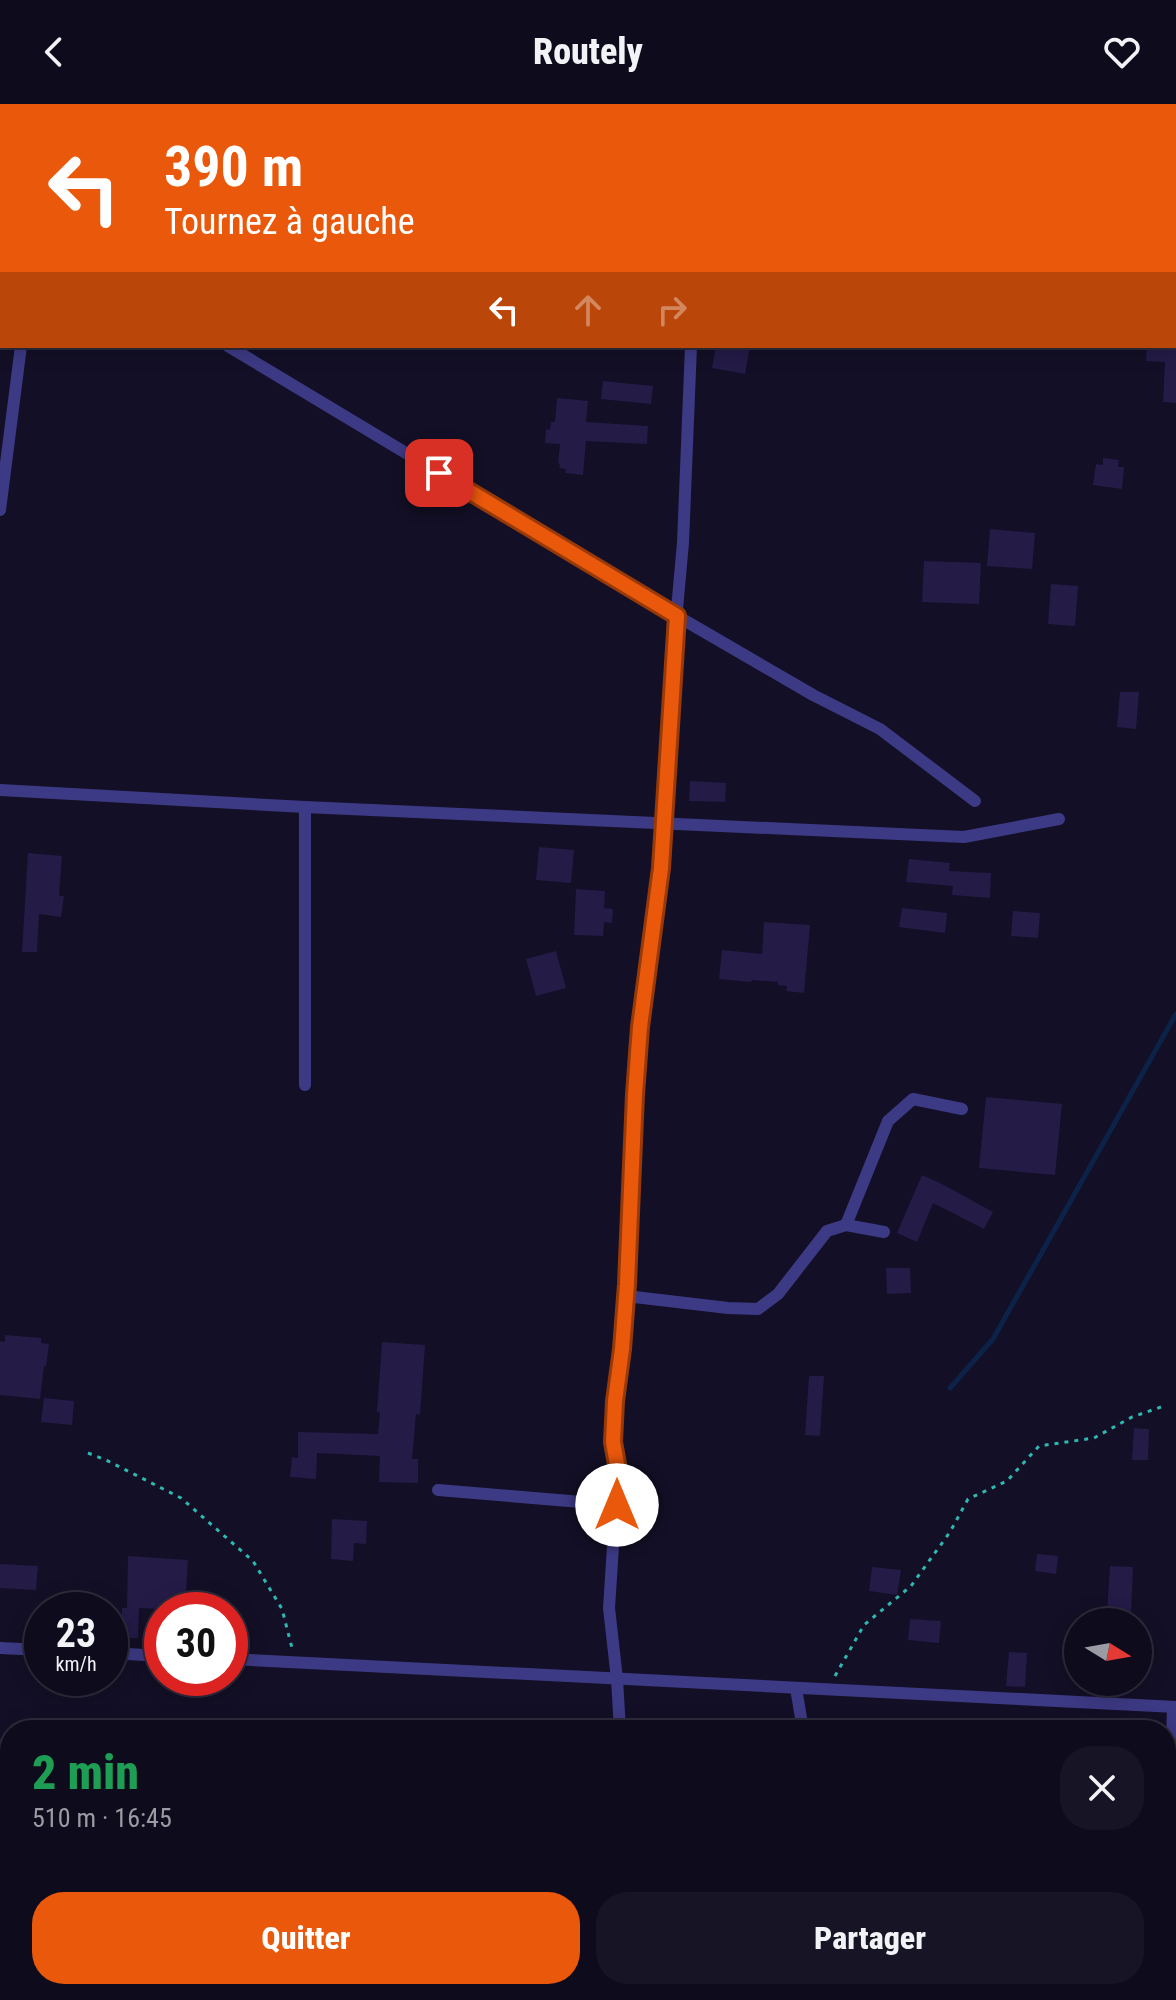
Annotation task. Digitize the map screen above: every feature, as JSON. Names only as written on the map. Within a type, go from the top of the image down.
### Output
[{"type":"street","points":[[0,510],[21,348]]},
{"type":"street","points":[[231,348],[677,616],[813,695],[880,729],[975,801]]},
{"type":"street","points":[[619,1720],[609,1608],[617,1505],[618,1470],[613,1442],[615,1401],[626,1296],[640,1027],[661,868],[683,543],[691,348]]},
{"type":"street","points":[[0,790],[964,837],[1059,819]]},
{"type":"street","points":[[305,807],[305,1085]]},
{"type":"street","points":[[846,1225],[888,1121],[913,1099],[962,1109]]},
{"type":"street","points":[[626,1296],[758,1309],[778,1294],[827,1231],[846,1225],[884,1232]]},
{"type":"street","points":[[438,1490],[617,1505]]},
{"type":"street","points":[[0,1648],[24,1649]]},
{"type":"street","points":[[248,1660],[1174,1707]]},
{"type":"street","points":[[796,1688],[801,1720]]},
{"type":"path","points":[[828,1690],[864,1625],[911,1586],[950,1532],[968,1499],[1007,1481],[1039,1446],[1094,1438],[1132,1417],[1161,1407]]},
{"type":"path","points":[[88,1453],[181,1498],[253,1561],[282,1609],[296,1663]]},
{"type":"building","points":[[716,348],[750,348],[745,374],[712,368]]},
{"type":"building","points":[[1147,348],[1176,348],[1176,403],[1163,402],[1165,362],[1146,361]]},
{"type":"building","points":[[603,381],[653,386],[651,404],[601,399]]},
{"type":"building","points":[[557,398],[588,401],[586,422],[648,426],[647,444],[586,441],[583,475],[565,473],[566,469],[559,468],[558,463],[560,444],[545,443],[546,429],[550,430],[551,422],[555,422]]},
{"type":"building","points":[[1103,458],[1119,460],[1118,467],[1124,467],[1122,489],[1093,485],[1096,464],[1103,465]]},
{"type":"building","points":[[990,529],[1035,533],[1032,569],[987,566]]},
{"type":"building","points":[[924,561],[981,563],[979,604],[922,602]]},
{"type":"building","points":[[1051,584],[1078,586],[1075,626],[1048,624]]},
{"type":"building","points":[[1120,692],[1139,692],[1136,729],[1117,727]]},
{"type":"building","points":[[690,781],[726,783],[725,802],[689,801]]},
{"type":"building","points":[[539,847],[574,850],[571,883],[536,880]]},
{"type":"building","points":[[28,853],[62,856],[59,894],[64,896],[61,917],[39,914],[37,952],[22,952]]},
{"type":"building","points":[[909,859],[950,863],[949,871],[991,873],[990,898],[952,895],[953,886],[906,882]]},
{"type":"building","points":[[576,889],[605,891],[604,908],[613,909],[612,923],[604,922],[603,936],[574,935]]},
{"type":"building","points":[[902,908],[947,913],[945,933],[899,927]]},
{"type":"building","points":[[1013,911],[1040,913],[1038,938],[1011,936]]},
{"type":"building","points":[[764,922],[810,925],[804,993],[786,991],[787,986],[778,985],[778,982],[719,979],[722,950],[762,954]]},
{"type":"building","points":[[556,951],[566,988],[536,996],[526,959]]},
{"type":"building","points":[[986,1097],[1062,1104],[1055,1175],[979,1168]]},
{"type":"building","points":[[922,1175],[993,1212],[984,1229],[933,1203],[917,1242],[897,1233]]},
{"type":"building","points":[[886,1268],[910,1268],[911,1293],[887,1294]]},
{"type":"building","points":[[5,1335],[41,1338],[41,1343],[49,1344],[40,1399],[0,1395],[0,1341],[5,1342]]},
{"type":"building","points":[[382,1342],[425,1345],[420,1415],[416,1414],[412,1459],[418,1459],[418,1483],[379,1482],[380,1456],[317,1453],[316,1479],[290,1477],[292,1457],[298,1458],[298,1432],[378,1434]]},
{"type":"building","points":[[809,1376],[824,1376],[820,1436],[805,1435]]},
{"type":"building","points":[[44,1398],[74,1401],[72,1425],[41,1422]]},
{"type":"building","points":[[1134,1428],[1149,1429],[1148,1460],[1132,1460]]},
{"type":"building","points":[[332,1519],[367,1521],[366,1544],[354,1543],[353,1561],[331,1559]]},
{"type":"building","points":[[1037,1554],[1058,1556],[1056,1574],[1035,1571]]},
{"type":"building","points":[[128,1556],[188,1560],[186,1592],[144,1592],[144,1608],[139,1608],[138,1638],[128,1638]]},
{"type":"building","points":[[0,1564],[38,1566],[36,1590],[0,1588]]},
{"type":"building","points":[[1110,1566],[1133,1567],[1131,1608],[1107,1608]]},
{"type":"building","points":[[872,1567],[901,1570],[897,1595],[869,1591]]},
{"type":"building","points":[[910,1619],[941,1621],[939,1643],[908,1640]]},
{"type":"building","points":[[1009,1652],[1027,1653],[1025,1687],[1006,1686]]},
{"type":"waterway","points":[[950,1388],[993,1339],[1176,1014]]},
{"type":"route","points":[[439,473],[677,616],[661,868],[640,1027],[635,1094],[627,1284],[613,1442],[618,1470],[617,1505]]}]
